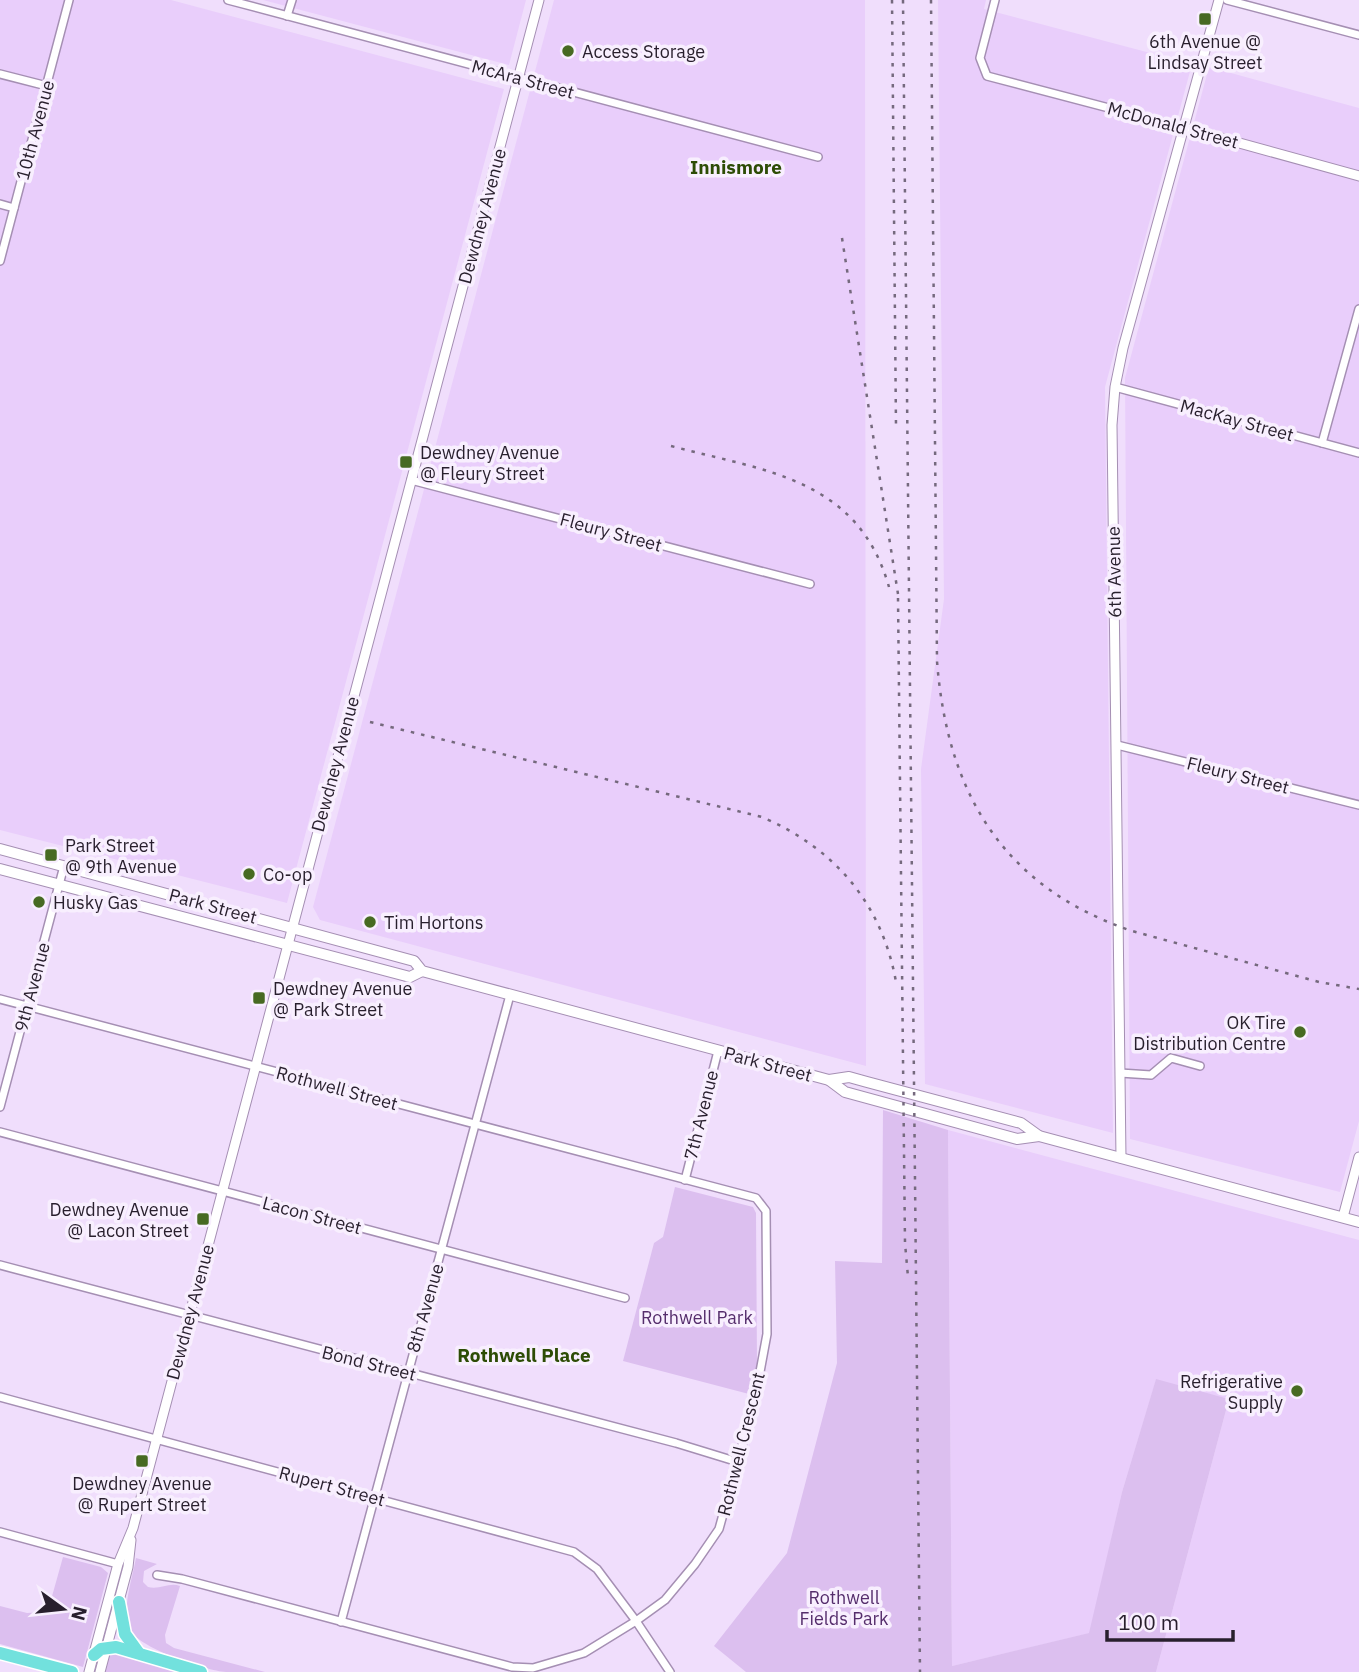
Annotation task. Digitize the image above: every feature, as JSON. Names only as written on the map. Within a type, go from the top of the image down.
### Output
[{"type":"highway","points":[[118,1602],[125,1634],[139,1652]]},
{"type":"highway","points":[[94,1655],[107,1647],[139,1652],[201,1672]]},
{"type":"highway","points":[[0,1653],[69,1671]]},
{"type":"main road","name":"Park Street","points":[[0,849],[414,961],[422,971],[829,1080],[845,1092],[1017,1139],[1039,1136]]},
{"type":"main road","name":"Park Street","points":[[0,869],[410,977],[422,971]]},
{"type":"main road","name":"Park Street","points":[[829,1080],[849,1077],[1021,1123],[1039,1136],[1359,1222]]},
{"type":"street","name":"10th Avenue","points":[[0,261],[69,0]]},
{"type":"street","name":"McAra Street","points":[[228,0],[818,156]]},
{"type":"street","points":[[287,16],[292,0]]},
{"type":"street","name":"Dewdney Avenue","points":[[100,1672],[128,1566],[133,1528],[156,1440],[539,0]]},
{"type":"street","name":"McDonald Street","points":[[995,0],[980,58],[987,76],[1359,176]]},
{"type":"street","name":"6th Avenue","points":[[1121,1158],[1112,425],[1115,387],[1123,348],[1219,0]]},
{"type":"street","points":[[1227,0],[1359,36]]},
{"type":"street","points":[[0,74],[47,86]]},
{"type":"street","points":[[0,204],[14,208]]},
{"type":"street","points":[[1322,443],[1359,309]]},
{"type":"street","name":"MacKay Street","points":[[1115,387],[1359,453]]},
{"type":"street","name":"Fleury Street","points":[[411,480],[810,584]]},
{"type":"street","name":"Fleury Street","points":[[1117,745],[1359,805]]},
{"type":"street","name":"9th Avenue","points":[[0,1107],[64,866]]},
{"type":"street","name":"8th Avenue","points":[[341,1622],[510,995]]},
{"type":"street","name":"Rothwell Street","points":[[0,999],[674,1177]]},
{"type":"street","name":"7th Avenue","points":[[685,1180],[718,1051]]},
{"type":"street","points":[[1119,1073],[1151,1075],[1171,1058],[1200,1066]]},
{"type":"street","name":"Lacon Street","points":[[0,1132],[625,1298]]},
{"type":"street","points":[[1343,1217],[1359,1157]]},
{"type":"street","name":"Rothwell Crescent","points":[[158,1575],[182,1579],[523,1669],[584,1653],[665,1600],[719,1529],[755,1399],[766,1334],[766,1211],[756,1198],[674,1177]]},
{"type":"street","name":"Bond Street","points":[[0,1265],[663,1439],[738,1462]]},
{"type":"street","name":"Rupert Street","points":[[0,1397],[574,1552],[597,1569],[670,1672]]},
{"type":"street","name":"Dewdney Avenue","points":[[89,1672],[118,1564],[133,1528]]},
{"type":"street","points":[[0,1532],[118,1564]]},
{"type":"shaded area","points":[[0,0],[171,0],[504,89],[287,903],[0,830]]},
{"type":"shaded area","points":[[263,0],[526,0],[509,65]]},
{"type":"shaded area","points":[[554,0],[865,0],[866,1066],[320,920],[313,907]]},
{"type":"shaded area","points":[[938,0],[986,0],[984,9],[1192,64],[1105,387],[1113,1133],[925,1084],[921,769],[944,599]]},
{"type":"shaded area","points":[[1209,67],[1359,108],[1359,1121],[1340,1192],[1130,1139],[1125,378]]},
{"type":"shaded area","points":[[948,1130],[1359,1240],[1359,1672],[1156,1672],[1229,1399],[1156,1380],[1122,1492],[1090,1633],[952,1666]]},
{"type":"green space","name":"Rothwell Fields Park","points":[[883,1110],[948,1130],[952,1666],[1089,1633],[1122,1492],[1156,1379],[1229,1399],[1156,1672],[746,1672],[714,1646],[787,1553],[837,1363],[835,1261],[882,1263]]},
{"type":"green space","name":"Rothwell Park","points":[[675,1187],[753,1207],[756,1213],[757,1365],[749,1394],[623,1361],[654,1243],[663,1237]]},
{"type":"green space","points":[[63,1557],[101,1567],[108,1573],[83,1667],[0,1644],[0,1606],[27,1613],[45,1612],[49,1607]]},
{"type":"green space","points":[[136,1558],[157,1564],[144,1571],[143,1582],[148,1587],[180,1586],[165,1635],[166,1643],[174,1648],[265,1672],[217,1671],[173,1657],[134,1635],[129,1628],[127,1611]]},
{"type":"green space","points":[[113,1652],[186,1672],[105,1672],[109,1656]]},
{"type":"railway","points":[[892,0],[896,427]]},
{"type":"railway","points":[[903,0],[920,1672]]},
{"type":"railway","points":[[931,0],[937,661],[943,708],[953,752],[969,792],[990,829],[1016,861],[1048,889],[1087,912],[1132,931],[1319,982],[1359,989]]},
{"type":"railway","points":[[842,238],[898,594]]},
{"type":"railway","points":[[671,446],[773,473],[804,485],[831,501],[855,522],[875,551],[889,587]]},
{"type":"railway","points":[[898,598],[905,1243],[908,1277]]},
{"type":"railway","points":[[370,722],[762,817],[811,845],[851,881],[879,927],[896,982]]},
{"type":"place","name":"6th Avenue @ Lindsay Street","points":[[1205,19]]},
{"type":"place","name":"Access Storage","points":[[568,51]]},
{"type":"place","name":"Dewdney Avenue @ Fleury Street","points":[[406,462]]},
{"type":"place","name":"Park Street @ 9th Avenue","points":[[51,855]]},
{"type":"place","name":"Co-op","points":[[249,874]]},
{"type":"place","name":"Husky Gas","points":[[39,902]]},
{"type":"place","name":"Tim Hortons","points":[[370,922]]},
{"type":"place","name":"Dewdney Avenue @ Park Street","points":[[259,998]]},
{"type":"place","name":"OK Tire Distribution Centre","points":[[1300,1032]]},
{"type":"place","name":"Dewdney Avenue @ Lacon Street","points":[[203,1219]]},
{"type":"place","name":"Refrigerative Supply","points":[[1297,1391]]},
{"type":"place","name":"Dewdney Avenue @ Rupert Street","points":[[142,1461]]},
{"type":"district","name":"Innismore","points":[[736,167]]},
{"type":"district","name":"Rothwell Place","points":[[524,1355]]}]
